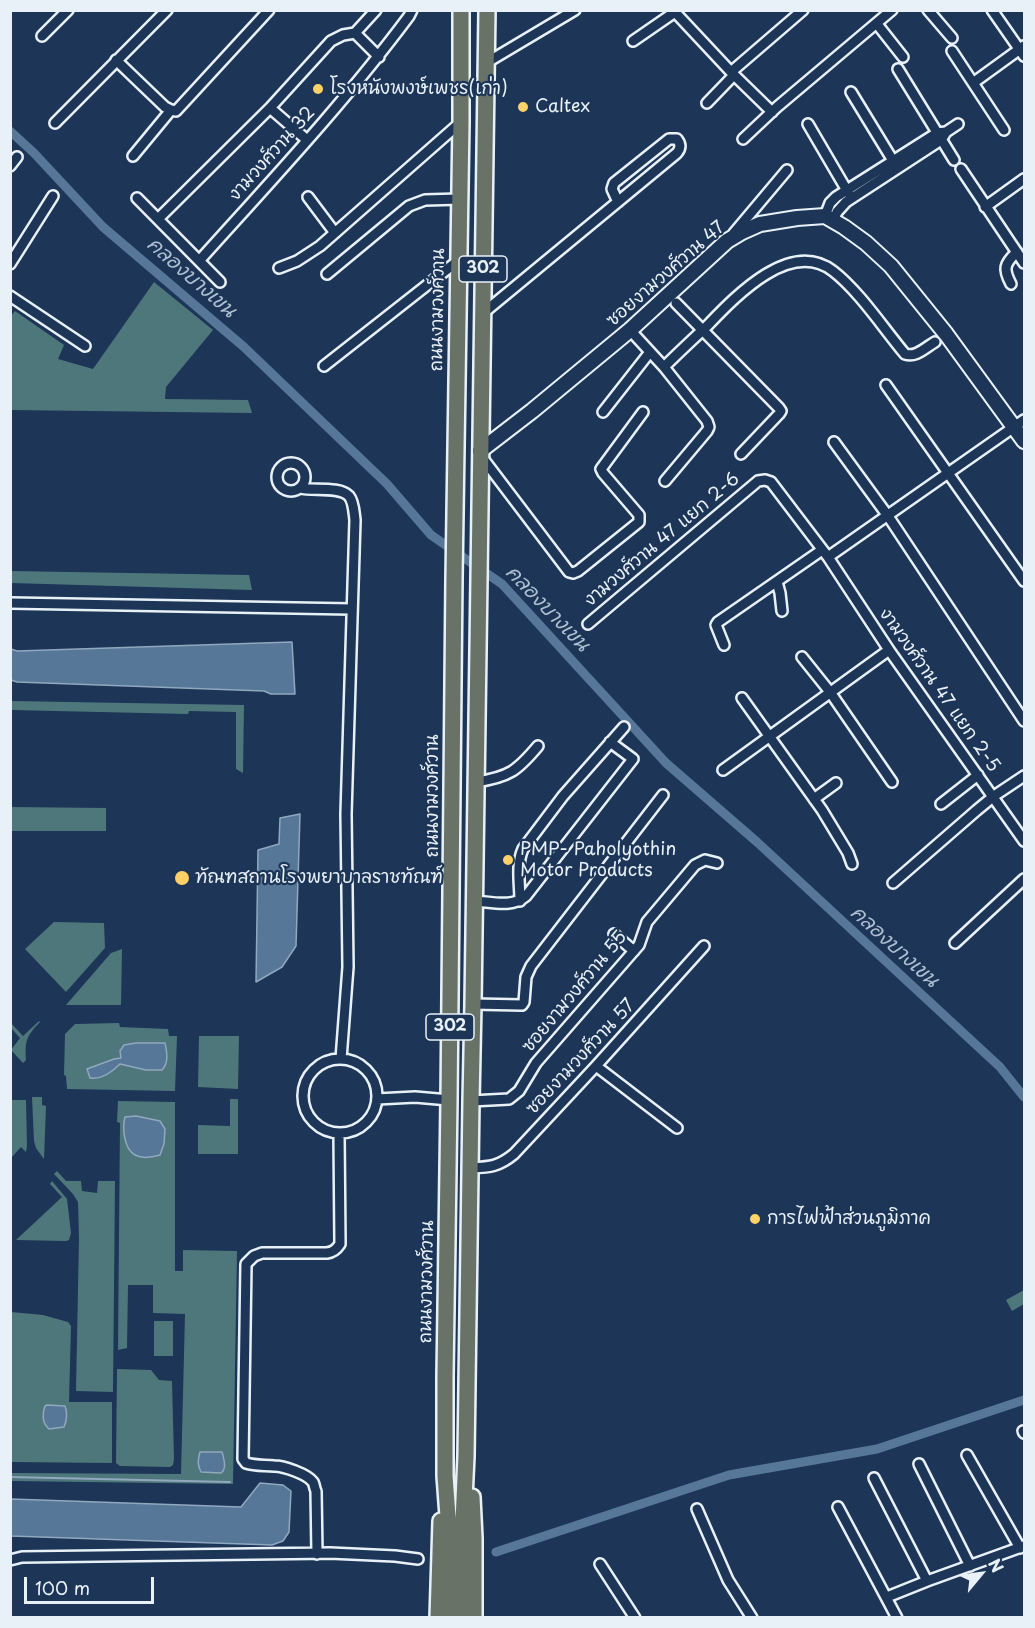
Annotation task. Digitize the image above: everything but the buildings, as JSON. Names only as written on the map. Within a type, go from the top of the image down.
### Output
[{"type":"main road","name":"ถนนงามวงศ์วาน","points":[[461,10],[445,1476],[456,1543],[461,1617]]},
{"type":"main road","name":"ถนนงามวงศ์วาน","points":[[450,1617],[466,1456],[487,10]]},
{"type":"main road","points":[[466,1456],[473,1514],[474,1617]]},
{"type":"main road","points":[[438,1617],[440,1530],[445,1476]]},
{"type":"street","points":[[42,36],[68,10]]},
{"type":"street","points":[[55,123],[167,10]]},
{"type":"street","points":[[116,60],[165,107],[176,111],[269,10]]},
{"type":"street","name":"งามวงศ์วาน 32","points":[[158,219],[270,108],[331,40],[355,33],[376,10]]},
{"type":"street","name":"งามวงศ์วาน 32","points":[[199,261],[379,57],[412,10]]},
{"type":"street","points":[[486,63],[575,10]]},
{"type":"street","points":[[633,41],[676,13],[688,10]]},
{"type":"street","points":[[706,103],[733,74],[804,10]]},
{"type":"street","points":[[743,139],[892,10]]},
{"type":"street","points":[[928,10],[952,39]]},
{"type":"street","points":[[972,83],[1023,51],[992,10]]},
{"type":"street","points":[[676,13],[772,112]]},
{"type":"street","points":[[877,24],[903,57]]},
{"type":"street","points":[[355,33],[379,57]]},
{"type":"street","points":[[952,51],[1004,130]]},
{"type":"street","points":[[898,69],[942,135],[954,160]]},
{"type":"street","points":[[851,92],[895,164]]},
{"type":"street","points":[[270,108],[307,140]]},
{"type":"street","points":[[134,156],[171,110]]},
{"type":"street","points":[[279,268],[320,246],[461,122]]},
{"type":"street","points":[[808,124],[851,198]]},
{"type":"street","points":[[829,218],[830,203],[846,190],[895,164],[958,124]]},
{"type":"street","points":[[482,314],[618,202],[677,153],[680,150],[677,139],[669,139],[614,183],[612,189],[618,202]]},
{"type":"street","points":[[10,166],[16,157]]},
{"type":"street","points":[[829,218],[895,164]]},
{"type":"street","points":[[727,241],[787,170]]},
{"type":"street","points":[[961,170],[1024,263]]},
{"type":"street","points":[[985,207],[1024,179]]},
{"type":"street","points":[[10,264],[53,196]]},
{"type":"street","points":[[308,197],[335,233]]},
{"type":"street","points":[[137,198],[220,282]]},
{"type":"street","points":[[327,274],[409,206],[425,200],[460,199]]},
{"type":"street","name":"ซอยงามวงศ์วาน 47","points":[[480,453],[630,330],[727,241],[760,224],[797,218],[829,218]]},
{"type":"street","points":[[829,218],[866,243],[891,266],[1019,423],[1024,441]]},
{"type":"street","points":[[1011,284],[1006,266],[1008,260],[1017,252]]},
{"type":"street","points":[[324,366],[459,260]]},
{"type":"street","points":[[664,367],[731,302],[760,278],[783,265],[797,261],[816,263],[832,270],[850,286],[905,354],[910,356],[915,354],[935,342]]},
{"type":"street","points":[[10,296],[85,346]]},
{"type":"street","points":[[676,303],[781,411],[741,454]]},
{"type":"street","points":[[630,330],[664,367],[709,427],[665,481]]},
{"type":"street","points":[[603,412],[650,352]]},
{"type":"street","points":[[886,385],[1024,581]]},
{"type":"street","points":[[480,453],[569,572],[573,573],[639,522],[639,515],[601,469],[643,412]]},
{"type":"street","points":[[724,645],[717,630],[718,622],[777,582],[888,516],[1019,423]]},
{"type":"street","points":[[834,442],[888,516],[1024,721]]},
{"type":"street","name":"งามวงศ์วาน 47 แยก 2-6","points":[[588,624],[758,481],[771,482],[825,553]]},
{"type":"street","points":[[300,488],[340,490],[349,496],[355,520],[346,814],[348,967],[341,1059]]},
{"type":"street","name":"งามวงศ์วาน 47 แยก 2-5","points":[[825,553],[890,650],[1024,840]]},
{"type":"street","points":[[777,582],[782,611]]},
{"type":"street","points":[[10,603],[351,609]]},
{"type":"street","points":[[723,770],[890,650]]},
{"type":"street","points":[[802,657],[830,692],[892,782]]},
{"type":"street","points":[[742,698],[814,799],[848,853],[852,864]]},
{"type":"street","points":[[520,901],[520,855],[523,849],[563,796],[624,727]]},
{"type":"street","points":[[610,742],[633,759]]},
{"type":"street","points":[[476,782],[494,780],[511,773],[525,762],[538,746]]},
{"type":"street","points":[[475,901],[514,903],[520,901],[641,750]]},
{"type":"street","points":[[941,804],[978,775]]},
{"type":"street","points":[[893,883],[994,796],[1024,776]]},
{"type":"street","points":[[814,799],[836,783]]},
{"type":"street","points":[[473,1004],[522,1005],[526,977],[531,966],[663,795]]},
{"type":"street","name":"ซอยงามวงศ์วาน 55","points":[[471,1101],[509,1099],[519,1091],[536,1063],[634,951],[641,942],[647,922],[695,865],[705,860],[717,863]]},
{"type":"street","points":[[955,943],[1024,879]]},
{"type":"street","points":[[614,934],[634,951]]},
{"type":"street","name":"ซอยงามวงศ์วาน 57","points":[[470,1168],[494,1167],[514,1155],[704,946]]},
{"type":"street","points":[[341,1059],[360,1065],[368,1072],[373,1080],[377,1099],[369,1120],[350,1132],[339,1134],[317,1126],[309,1118],[304,1107],[303,1095],[310,1073],[319,1065],[330,1060],[341,1059]]},
{"type":"street","points":[[596,1066],[677,1128]]},
{"type":"street","points":[[377,1099],[415,1097],[449,1100]]},
{"type":"street","points":[[317,1554],[316,1491],[313,1483],[307,1477],[292,1470],[277,1466],[250,1464],[243,1459],[246,1264],[254,1256],[262,1253],[327,1253],[337,1249],[340,1244],[339,1134]]},
{"type":"street","points":[[887,1598],[1022,1547],[967,1455]]},
{"type":"street","points":[[919,1464],[970,1566]]},
{"type":"street","points":[[874,1478],[927,1581]]},
{"type":"street","points":[[838,1507],[897,1617]]},
{"type":"street","points":[[697,1509],[728,1580],[752,1617]]},
{"type":"street","points":[[10,1560],[22,1557],[317,1554],[395,1556],[418,1559]]},
{"type":"street","points":[[600,1564],[635,1617]]},
{"type":"green space","points":[[154,282],[213,330],[166,387],[165,399],[248,400],[252,413],[11,410],[10,317],[15,311],[64,345],[58,359],[93,369]]},
{"type":"green space","points":[[11,571],[249,575],[252,590],[11,583]]},
{"type":"green space","points":[[11,701],[244,705],[243,773],[236,769],[236,712],[189,711],[188,714],[11,710]]},
{"type":"green space","points":[[11,807],[106,808],[106,831],[11,831]]},
{"type":"green space","points":[[54,922],[104,923],[105,948],[66,992],[25,949]]},
{"type":"green space","points":[[122,949],[121,1005],[66,1005],[111,953]]},
{"type":"green space","points":[[39,1021],[27,1039],[26,1060],[23,1063],[11,1050],[20,1038],[11,1028],[11,1023],[23,1036]]},
{"type":"green space","points":[[119,1023],[120,1027],[168,1029],[169,1036],[177,1036],[175,1091],[67,1089],[64,1075],[65,1034],[75,1024]]},
{"type":"green space","points":[[199,1036],[239,1036],[238,1089],[198,1087]]},
{"type":"green space","points":[[32,1097],[42,1097],[42,1105],[46,1106],[44,1159],[34,1141]]},
{"type":"green space","points":[[230,1099],[238,1099],[238,1154],[198,1154],[198,1125],[230,1126]]},
{"type":"green space","points":[[11,1100],[26,1100],[27,1146],[26,1152],[21,1147],[11,1158]]},
{"type":"green space","points":[[118,1101],[175,1102],[175,1271],[183,1271],[183,1250],[237,1251],[233,1484],[11,1481],[11,1473],[181,1474],[185,1314],[153,1313],[153,1285],[128,1285],[127,1348],[118,1350],[120,1123],[117,1122]]},
{"type":"green space","points":[[57,1171],[66,1181],[81,1181],[82,1191],[97,1193],[98,1181],[115,1181],[113,1392],[76,1391],[78,1202],[54,1174]]},
{"type":"green space","points":[[52,1181],[67,1199],[71,1233],[69,1240],[16,1240],[62,1197],[50,1184]]},
{"type":"green space","points":[[1024,1290],[1024,1304],[1012,1311],[1006,1300]]},
{"type":"green space","points":[[11,1312],[43,1315],[68,1322],[71,1326],[69,1402],[112,1402],[112,1463],[11,1462]]},
{"type":"green space","points":[[154,1321],[173,1321],[173,1356],[154,1356]]},
{"type":"green space","points":[[117,1369],[151,1370],[159,1380],[172,1381],[174,1459],[170,1467],[120,1466],[116,1463]]},
{"type":"water","points":[[292,642],[295,694],[11,680],[11,649],[17,651]]},
{"type":"water","points":[[300,814],[296,946],[282,967],[256,982],[258,850],[279,844],[280,818]]},
{"type":"water","points":[[165,1043],[167,1061],[162,1070],[146,1070],[120,1064],[106,1075],[90,1078],[87,1069],[121,1058],[120,1051],[124,1045]]},
{"type":"water","points":[[136,1116],[160,1121],[165,1129],[164,1144],[160,1155],[141,1157],[128,1148],[124,1132],[125,1117]]},
{"type":"water","points":[[47,1405],[65,1406],[67,1417],[64,1427],[49,1429],[47,1427],[43,1416]]},
{"type":"water","points":[[200,1452],[222,1452],[223,1471],[221,1473],[201,1472],[198,1462]]},
{"type":"water","points":[[260,1483],[283,1485],[291,1491],[289,1532],[283,1541],[272,1545],[11,1536],[11,1499],[241,1507]]},
{"type":"waterway","name":"คลองบางเขน","points":[[10,131],[34,153],[103,227],[244,347],[387,484],[431,535],[502,584],[666,763],[757,842],[1000,1067],[1024,1097]]},
{"type":"waterway","points":[[496,1552],[729,1475],[877,1449],[1024,1400]]},
{"type":"waterway","points":[[10,1477],[230,1482]]},
{"type":"place","name":"โรงหนังพงษ์เพชร(เก่า)","points":[[318,89]]},
{"type":"place","name":"Caltex","points":[[523,107]]},
{"type":"place","name":"PMP- Paholyothin Motor Products","points":[[508,860]]},
{"type":"place","name":"ทัณฑสถานโรงพยาบาลราชทัณฑ์","points":[[182,878]]},
{"type":"place","name":"การไฟฟ้าส่วนภูมิภาค","points":[[755,1219]]}]
